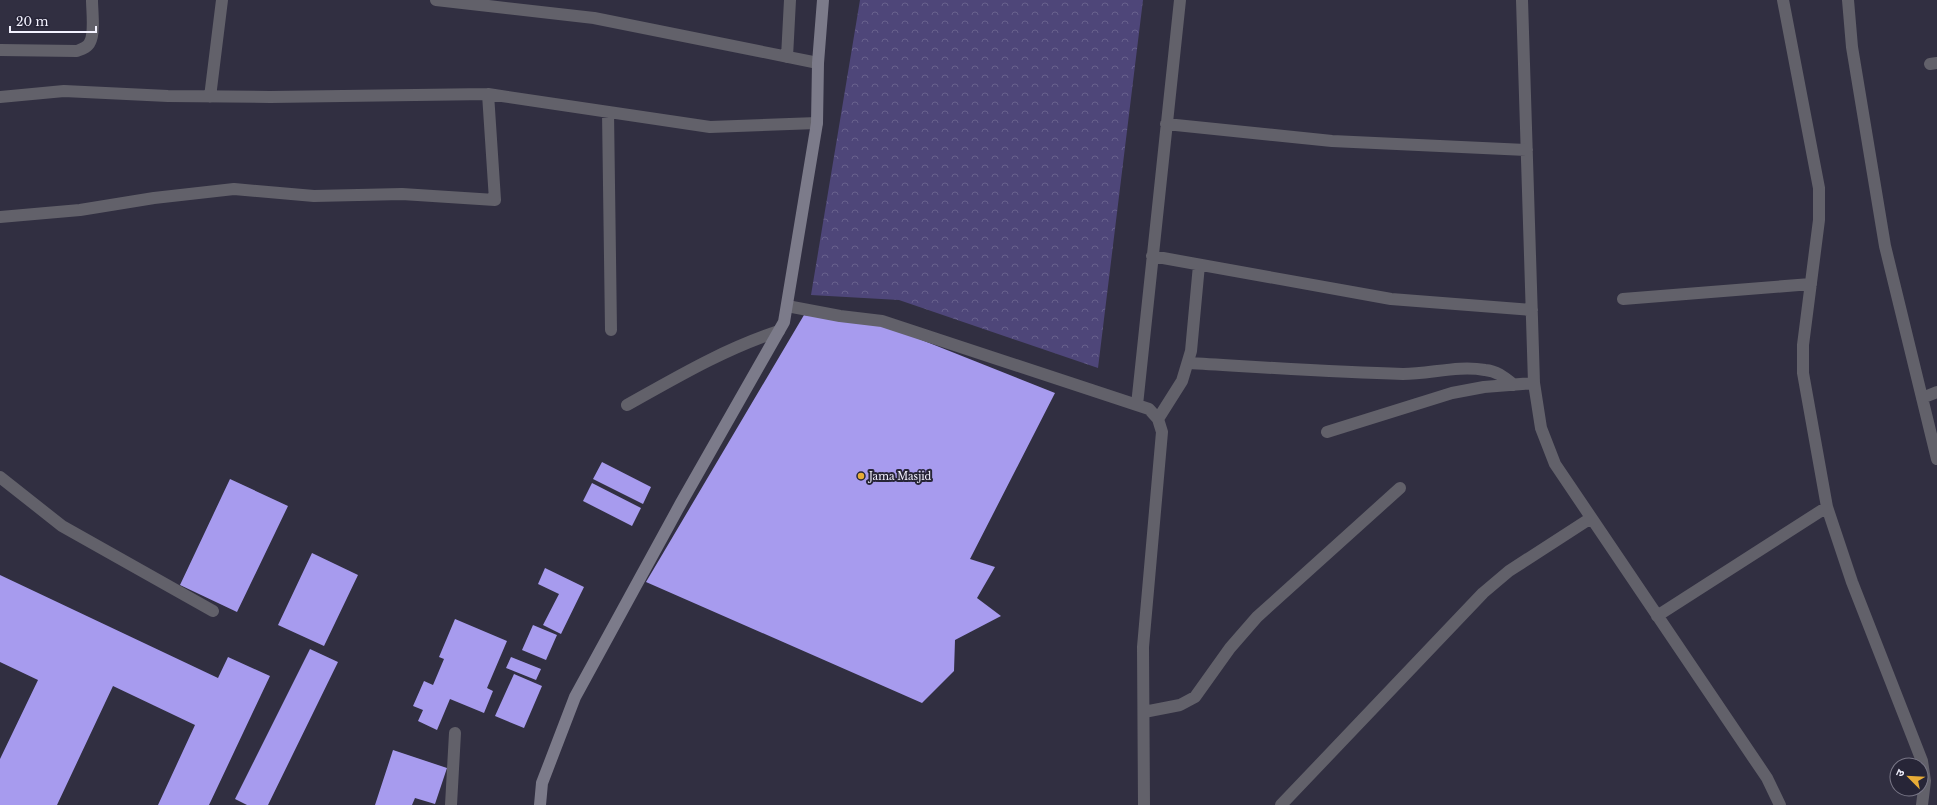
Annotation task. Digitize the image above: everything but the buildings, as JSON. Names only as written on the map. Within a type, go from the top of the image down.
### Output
[{"type":"main road","points":[[540,805],[542,783],[575,696],[681,503],[784,322],[817,123],[818,63],[823,0]]},
{"type":"street","points":[[0,50],[77,51],[84,48],[90,41],[92,27],[92,0]]},
{"type":"street","points":[[210,97],[222,0]]},
{"type":"street","points":[[436,0],[594,18],[818,63]]},
{"type":"street","points":[[787,56],[790,0]]},
{"type":"street","points":[[1137,405],[1180,0]]},
{"type":"street","points":[[1522,0],[1534,383],[1541,428],[1555,464],[1767,778],[1780,805]]},
{"type":"street","points":[[1783,0],[1819,188],[1819,220],[1803,345],[1803,373],[1827,507],[1852,582],[1922,761],[1924,781],[1922,805]]},
{"type":"street","points":[[1848,0],[1852,47],[1885,246],[1937,459]]},
{"type":"street","points":[[0,98],[64,91],[210,97],[363,97],[488,94],[710,127],[817,123]]},
{"type":"street","points":[[0,217],[80,210],[154,198],[234,189],[314,196],[402,194],[495,200],[488,94]]},
{"type":"street","points":[[608,112],[611,330]]},
{"type":"street","points":[[1166,124],[1332,141],[1527,150]]},
{"type":"street","points":[[1152,256],[1391,299],[1532,310]]},
{"type":"street","points":[[1158,419],[1182,381],[1188,363],[1191,351],[1199,265]]},
{"type":"street","points":[[1623,299],[1811,284]]},
{"type":"street","points":[[786,306],[840,316],[882,321],[1149,409],[1158,419],[1162,432],[1143,647],[1144,805]]},
{"type":"street","points":[[627,405],[722,353],[746,342],[779,331]]},
{"type":"street","points":[[1188,363],[1418,374],[1465,368],[1499,373],[1514,385]]},
{"type":"street","points":[[1327,432],[1452,393],[1534,383]]},
{"type":"street","points":[[1922,398],[1937,392]]},
{"type":"street","points":[[0,477],[62,526],[213,610]]},
{"type":"street","points":[[1144,712],[1180,705],[1195,697],[1230,648],[1257,617],[1400,488]]},
{"type":"street","points":[[1657,616],[1827,507]]},
{"type":"street","points":[[1281,805],[1483,593],[1509,571],[1591,518]]},
{"type":"street","points":[[451,805],[455,733]]},
{"type":"green space","points":[[860,0],[1143,0],[1098,368],[899,300],[811,295]]},
{"type":"place","name":"Jama Masjid","points":[[861,476]]}]
